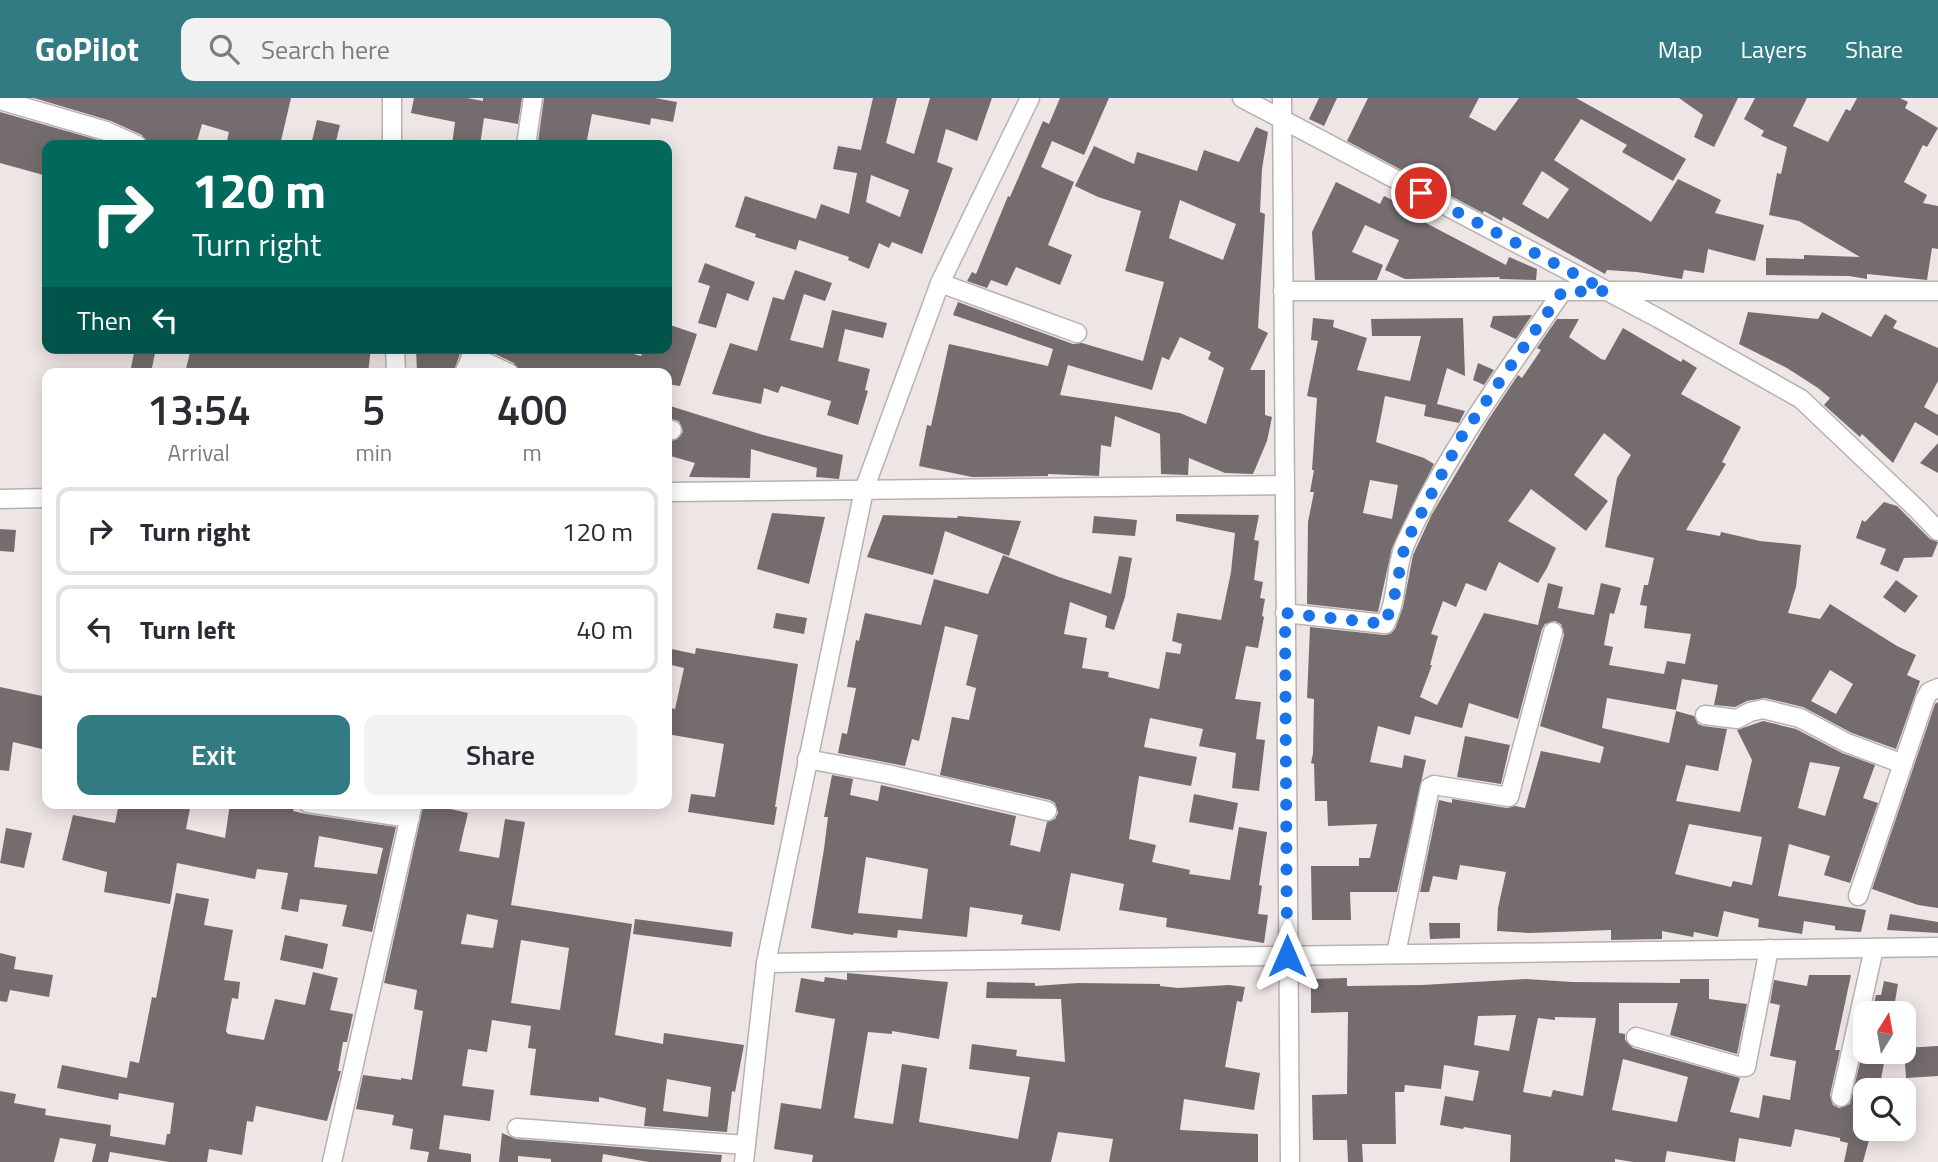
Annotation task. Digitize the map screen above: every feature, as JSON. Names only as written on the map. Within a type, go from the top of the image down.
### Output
[{"type":"street","points":[[392,98],[392,140]]},
{"type":"street","points":[[527,140],[533,98]]},
{"type":"street","points":[[517,1128],[745,1154],[766,963],[864,490],[940,283],[1030,98]]},
{"type":"street","points":[[1242,98],[1607,291],[1801,399],[1938,531]]},
{"type":"street","points":[[1282,98],[1290,1162]]},
{"type":"street","points":[[0,100],[106,131],[126,140]]},
{"type":"street","points":[[940,283],[1077,333]]},
{"type":"street","points":[[1283,291],[1938,290]]},
{"type":"street","points":[[1285,613],[1385,624],[1394,598],[1405,544],[1462,436],[1562,292]]},
{"type":"street","points":[[476,354],[500,368]]},
{"type":"street","points":[[672,492],[1284,485]]},
{"type":"street","points":[[0,499],[42,498]]},
{"type":"street","points":[[1396,954],[1430,788],[1434,785],[1509,797],[1553,632]]},
{"type":"street","points":[[1858,896],[1925,699],[1929,692],[1938,688]]},
{"type":"street","points":[[1705,715],[1737,719],[1763,709],[1800,718],[1847,743],[1903,764]]},
{"type":"street","points":[[807,759],[887,774],[1047,811]]},
{"type":"street","points":[[332,1162],[412,811],[386,809]]},
{"type":"street","points":[[766,963],[1938,947]]},
{"type":"street","points":[[1841,1097],[1874,948]]},
{"type":"street","points":[[1636,1037],[1746,1067],[1769,949]]},
{"type":"building","points":[[34,98],[291,98],[281,140],[227,140],[229,132],[202,124],[197,140],[145,140],[142,135],[111,121]]},
{"type":"building","points":[[414,98],[467,98],[483,101],[483,98],[522,98],[518,124],[484,118],[481,140],[453,140],[455,122],[411,113]]},
{"type":"building","points":[[544,98],[655,98],[677,102],[673,122],[651,118],[650,125],[592,114],[587,140],[538,140]]},
{"type":"building","points":[[873,98],[897,98],[886,143],[914,154],[930,98],[992,98],[977,141],[946,129],[937,162],[953,168],[922,254],[892,242],[889,248],[879,243],[869,269],[848,260],[849,257],[799,240],[796,250],[755,237],[756,234],[735,227],[745,196],[816,219],[821,204],[849,214],[857,173],[833,169],[838,146],[861,150]],"holes":[[[871,175],[909,190],[900,217],[866,202]]]},
{"type":"building","points":[[1060,98],[1109,98],[1084,155],[1052,141],[1041,167],[1074,182],[1048,245],[1072,255],[1060,285],[1016,267],[1007,286],[991,280],[987,288],[967,281],[972,272],[976,274],[1043,121],[1049,124]]},
{"type":"building","points":[[1319,98],[1337,98],[1324,126],[1309,119]]},
{"type":"building","points":[[1368,98],[1479,98],[1469,117],[1495,131],[1519,98],[1576,98],[1686,159],[1673,181],[1622,152],[1627,145],[1581,119],[1554,160],[1651,222],[1678,179],[1721,200],[1715,213],[1764,225],[1755,261],[1708,249],[1704,273],[1684,270],[1682,279],[1607,270],[1605,274],[1503,217],[1502,221],[1484,211],[1483,213],[1347,141]],"holes":[[[1542,171],[1569,189],[1548,219],[1522,204]]]},
{"type":"building","points":[[1679,98],[1738,98],[1714,147],[1694,137],[1703,115]]},
{"type":"building","points":[[1755,98],[1807,98],[1793,126],[1828,142],[1846,109],[1850,111],[1857,98],[1900,98],[1908,102],[1905,108],[1938,128],[1927,147],[1923,145],[1904,182],[1927,195],[1923,203],[1938,206],[1938,249],[1932,248],[1927,280],[1867,274],[1867,279],[1849,276],[1766,275],[1766,258],[1804,259],[1804,255],[1860,257],[1799,221],[1769,215],[1777,173],[1781,174],[1787,147],[1761,136],[1764,131],[1744,119]]},
{"type":"building","points":[[0,112],[98,140],[42,140],[42,175],[0,163]]},
{"type":"building","points":[[317,120],[340,125],[336,140],[312,140]]},
{"type":"building","points":[[1256,127],[1268,132],[1262,169],[1260,212],[1265,214],[1258,328],[1268,333],[1250,370],[1265,370],[1265,415],[1272,417],[1267,441],[1253,474],[1225,473],[1189,458],[1188,475],[1161,474],[1160,434],[1115,416],[1111,447],[1101,445],[1099,476],[1048,474],[972,477],[919,466],[927,425],[931,426],[949,344],[1048,366],[1053,349],[953,315],[958,302],[1073,344],[1082,343],[1143,361],[1164,282],[1125,271],[1141,211],[1098,197],[1075,186],[1094,146],[1134,164],[1137,152],[1197,171],[1204,150],[1239,162]],"holes":[[[1180,200],[1236,224],[1223,260],[1169,238]],[[1180,337],[1211,352],[1208,359],[1224,368],[1206,424],[1180,413],[1060,395],[1068,365],[1152,390],[1162,357],[1169,360]]]},
{"type":"building","points":[[1336,182],[1380,204],[1384,196],[1429,217],[1426,223],[1506,265],[1509,257],[1537,269],[1536,280],[1499,279],[1500,277],[1405,279],[1385,270],[1399,240],[1365,225],[1352,252],[1383,265],[1377,280],[1315,280],[1312,232]]},
{"type":"building","points":[[705,263],[755,282],[748,301],[727,293],[716,328],[698,323],[710,286],[698,282]]},
{"type":"building","points":[[795,270],[832,283],[825,301],[804,294],[790,340],[823,348],[832,310],[887,323],[883,338],[845,329],[838,361],[870,369],[865,390],[868,391],[858,425],[827,415],[831,401],[781,386],[778,393],[764,388],[761,404],[712,394],[730,343],[757,351],[773,297],[784,300]]},
{"type":"building","points":[[1748,312],[1818,319],[1822,312],[1871,337],[1885,314],[1897,321],[1893,328],[1938,348],[1938,381],[1924,407],[1938,415],[1938,436],[1915,422],[1893,463],[1862,434],[1860,437],[1824,405],[1830,398],[1818,388],[1787,368],[1739,344]]},
{"type":"building","points":[[1532,315],[1516,339],[1490,327],[1493,316]]},
{"type":"building","points":[[1313,318],[1334,320],[1333,327],[1367,338],[1357,370],[1410,381],[1421,336],[1372,336],[1371,319],[1463,318],[1465,376],[1447,368],[1437,404],[1465,411],[1459,423],[1424,416],[1426,405],[1385,396],[1376,442],[1434,464],[1392,548],[1378,612],[1307,604],[1308,522],[1314,492],[1310,492],[1314,470],[1317,398],[1307,396],[1318,341],[1311,340]],"holes":[[[1370,480],[1398,485],[1392,519],[1363,513]]]},
{"type":"building","points":[[1557,319],[1579,319],[1569,337],[1601,359],[1605,360],[1623,328],[1681,362],[1683,359],[1697,368],[1681,394],[1741,427],[1722,462],[1726,464],[1686,530],[1720,536],[1721,532],[1760,541],[1801,545],[1796,587],[1788,613],[1820,619],[1830,604],[1916,655],[1907,675],[1920,681],[1896,749],[1852,733],[1803,707],[1765,698],[1747,701],[1735,707],[1714,705],[1718,685],[1682,679],[1676,710],[1607,698],[1602,728],[1669,743],[1676,711],[1694,716],[1698,724],[1703,726],[1727,729],[1718,771],[1686,765],[1676,801],[1740,812],[1752,760],[1737,730],[1763,721],[1796,729],[1842,753],[1875,765],[1863,798],[1878,803],[1850,883],[1824,875],[1830,856],[1789,844],[1778,896],[1866,910],[1861,932],[1835,930],[1835,926],[1804,921],[1802,934],[1758,927],[1759,919],[1724,911],[1718,937],[1694,932],[1693,937],[1662,931],[1662,939],[1611,940],[1611,930],[1530,933],[1497,931],[1498,908],[1506,872],[1460,865],[1457,880],[1433,876],[1429,892],[1420,892],[1439,800],[1452,803],[1452,799],[1507,808],[1525,808],[1541,751],[1600,763],[1604,747],[1540,726],[1564,635],[1561,624],[1555,621],[1545,624],[1542,629],[1518,719],[1469,703],[1462,728],[1415,716],[1410,735],[1378,726],[1370,762],[1402,768],[1404,755],[1426,760],[1397,892],[1350,892],[1351,920],[1312,920],[1311,866],[1359,866],[1359,858],[1370,858],[1377,824],[1328,826],[1327,801],[1315,801],[1314,764],[1311,763],[1314,699],[1307,698],[1310,627],[1384,635],[1395,629],[1403,607],[1413,555],[1432,514],[1488,420],[1518,375],[1522,378],[1541,350],[1537,348]],"holes":[[[1604,433],[1631,455],[1617,478],[1605,547],[1654,558],[1640,605],[1647,606],[1644,628],[1691,634],[1685,664],[1667,661],[1664,674],[1609,665],[1613,647],[1604,645],[1610,613],[1614,614],[1621,588],[1601,583],[1594,615],[1558,608],[1563,587],[1548,583],[1538,625],[1484,613],[1437,705],[1420,697],[1432,665],[1438,636],[1431,634],[1443,601],[1456,607],[1466,583],[1486,591],[1499,562],[1538,583],[1547,568],[1556,548],[1508,521],[1531,489],[1586,531],[1608,501],[1574,475]],[[1830,670],[1853,684],[1836,714],[1811,701]],[[1810,762],[1840,767],[1825,816],[1798,808]],[[1689,824],[1762,837],[1752,885],[1733,881],[1731,887],[1675,874]]]},
{"type":"building","points":[[672,326],[697,334],[680,386],[672,385],[672,368],[517,368],[514,363],[495,354],[633,354],[672,354]]},
{"type":"building","points":[[134,354],[155,354],[152,368],[131,368]]},
{"type":"building","points":[[190,354],[370,354],[369,368],[186,368]]},
{"type":"building","points":[[416,354],[460,354],[455,368],[417,368]]},
{"type":"building","points":[[1478,363],[1494,370],[1484,385],[1473,380]]},
{"type":"building","points":[[672,407],[763,435],[843,455],[839,479],[816,477],[817,468],[751,449],[750,478],[689,477],[695,463],[672,456],[672,440],[683,432],[679,421],[672,419]]},
{"type":"building","points":[[1938,443],[1938,473],[1920,463]]},
{"type":"building","points":[[1884,502],[1897,506],[1930,539],[1938,542],[1932,557],[1904,558],[1898,572],[1880,564],[1886,549],[1856,538],[1862,520],[1865,522]]},
{"type":"building","points":[[772,513],[825,517],[809,584],[757,569]]},
{"type":"building","points":[[1176,514],[1259,515],[1254,540],[1259,541],[1254,580],[1263,582],[1260,598],[1265,599],[1264,617],[1258,648],[1246,646],[1235,699],[1261,702],[1256,739],[1265,740],[1259,791],[1232,788],[1236,753],[1199,746],[1203,729],[1150,718],[1144,747],[1197,757],[1191,786],[1139,776],[1129,839],[1156,845],[1152,862],[1190,870],[1189,874],[1230,880],[1239,827],[1267,832],[1259,885],[1262,886],[1258,914],[1268,915],[1264,943],[1166,927],[1167,918],[1119,910],[1124,884],[1071,873],[1060,931],[1021,924],[1023,915],[970,907],[967,937],[898,930],[897,938],[853,935],[811,928],[828,817],[824,817],[832,775],[853,779],[850,795],[878,801],[881,785],[1016,816],[1010,845],[1040,852],[1047,822],[1055,819],[1058,813],[1055,803],[1050,800],[940,775],[952,717],[969,720],[976,688],[966,685],[978,635],[968,632],[945,626],[919,741],[912,739],[905,766],[838,753],[842,733],[847,734],[856,688],[847,687],[856,640],[859,641],[865,613],[921,625],[934,579],[988,594],[1003,555],[1111,594],[1119,556],[1132,558],[1125,597],[1114,630],[1105,627],[1107,616],[1070,602],[1064,634],[1087,638],[1082,668],[1109,672],[1108,677],[1159,689],[1166,652],[1180,654],[1182,644],[1172,641],[1177,613],[1221,620],[1231,572],[1235,533],[1176,521]],"holes":[[[866,857],[928,869],[922,919],[858,913]]]},
{"type":"building","points":[[883,515],[958,516],[1021,521],[1009,556],[945,531],[933,575],[867,557]]},
{"type":"building","points":[[1094,516],[1137,520],[1135,536],[1092,533]]},
{"type":"building","points":[[0,529],[16,530],[14,552],[0,551]]},
{"type":"building","points":[[1896,580],[1918,596],[1905,613],[1883,597]]},
{"type":"building","points":[[776,613],[807,618],[804,634],[773,628]]},
{"type":"building","points":[[696,648],[798,664],[774,825],[688,812],[691,794],[715,797],[724,744],[672,735],[672,708],[675,709],[684,668],[672,665],[672,649],[695,654]]},
{"type":"building","points":[[0,687],[42,696],[42,749],[13,742],[9,771],[0,770]]},
{"type":"building","points":[[1938,702],[1938,908],[1918,905],[1872,889],[1935,704]]},
{"type":"building","points":[[1465,736],[1510,745],[1501,784],[1457,777]]},
{"type":"building","points":[[1194,794],[1238,803],[1233,830],[1189,822]]},
{"type":"building","points":[[118,809],[190,809],[186,829],[225,838],[229,809],[294,809],[293,811],[306,814],[396,827],[372,932],[342,926],[347,905],[300,899],[298,912],[281,909],[288,873],[257,869],[255,879],[177,863],[170,904],[104,892],[107,872],[62,860],[73,815],[115,823]],"holes":[[[319,836],[383,848],[377,874],[314,867]]]},
{"type":"building","points":[[423,809],[450,809],[468,813],[459,851],[499,858],[505,819],[525,822],[511,905],[632,924],[615,1035],[663,1044],[664,1033],[744,1045],[735,1092],[732,1091],[727,1132],[644,1126],[646,1108],[599,1097],[599,1102],[530,1095],[536,1049],[528,1048],[531,1026],[492,1020],[487,1052],[468,1049],[462,1086],[494,1090],[490,1121],[444,1115],[439,1149],[471,1154],[471,1162],[427,1162],[429,1152],[410,1149],[413,1129],[392,1125],[394,1115],[356,1109],[363,1075],[412,1080],[423,1011],[414,1009],[417,990],[384,983]],"holes":[[[467,914],[498,920],[493,948],[461,944]],[[521,940],[569,948],[560,1010],[511,1003]],[[667,1079],[711,1087],[708,1117],[663,1111]]]},
{"type":"building","points":[[6,828],[32,833],[24,868],[0,863]]},
{"type":"building","points":[[176,893],[209,899],[204,925],[233,930],[224,980],[240,982],[238,999],[232,998],[226,1031],[228,1034],[264,1040],[275,999],[305,1005],[313,972],[338,978],[330,1010],[353,1014],[347,1042],[343,1042],[338,1071],[341,1071],[327,1121],[256,1106],[253,1122],[247,1121],[242,1155],[209,1149],[207,1162],[169,1162],[110,1152],[108,1162],[92,1162],[96,1144],[60,1138],[54,1162],[0,1162],[0,1091],[16,1094],[14,1103],[46,1109],[45,1115],[111,1125],[110,1136],[165,1145],[167,1134],[170,1134],[174,1103],[119,1093],[118,1100],[57,1088],[62,1065],[127,1078],[130,1061],[139,1063],[152,997],[156,998]]},
{"type":"building","points":[[1890,914],[1938,922],[1938,933],[1887,930]]},
{"type":"building","points":[[635,919],[733,932],[731,947],[633,934]]},
{"type":"building","points":[[1429,923],[1460,923],[1460,938],[1430,939]]},
{"type":"building","points":[[285,935],[328,944],[323,969],[280,960]]},
{"type":"building","points":[[0,953],[16,957],[14,969],[53,975],[49,997],[10,990],[7,1002],[0,1001]]},
{"type":"building","points":[[847,973],[948,982],[939,1039],[892,1031],[892,1034],[868,1032],[854,1118],[893,1124],[902,1064],[927,1068],[919,1122],[1018,1139],[1030,1077],[969,1069],[972,1044],[1017,1050],[1016,1056],[1065,1062],[1061,999],[986,998],[987,982],[1035,983],[1035,986],[1078,983],[1160,984],[1178,988],[1229,985],[1245,987],[1242,1002],[1237,1001],[1225,1067],[1260,1073],[1254,1110],[1184,1099],[1180,1130],[1258,1134],[1258,1162],[1109,1162],[1113,1139],[1058,1132],[1051,1162],[812,1162],[813,1155],[774,1149],[781,1103],[821,1109],[835,1019],[795,1012],[801,978],[824,982],[825,977],[847,980]]},
{"type":"building","points":[[1809,975],[1851,975],[1835,1050],[1840,1050],[1830,1095],[1833,1105],[1839,1108],[1850,1104],[1853,1092],[1853,1141],[1869,1141],[1863,1162],[1844,1162],[1848,1143],[1840,1141],[1840,1138],[1795,1129],[1791,1147],[1739,1138],[1735,1162],[1667,1151],[1665,1162],[1615,1159],[1615,1162],[1510,1162],[1511,1135],[1440,1125],[1445,1096],[1473,1101],[1479,1071],[1444,1065],[1441,1089],[1405,1085],[1404,1092],[1395,1092],[1396,1144],[1362,1144],[1363,1162],[1348,1162],[1347,1140],[1313,1140],[1312,1095],[1347,1094],[1348,1012],[1311,1013],[1311,979],[1347,978],[1347,986],[1526,979],[1680,983],[1680,979],[1709,979],[1709,999],[1747,1004],[1737,1054],[1670,1035],[1678,1003],[1619,1003],[1619,1033],[1625,1034],[1625,1040],[1633,1048],[1740,1078],[1730,1112],[1759,1118],[1763,1095],[1790,1100],[1796,1061],[1770,1056],[1780,1005],[1770,1003],[1774,980],[1807,986]],"holes":[[[1516,1015],[1509,1051],[1474,1045],[1478,1016]],[[1555,1017],[1596,1018],[1583,1096],[1553,1090],[1551,1097],[1523,1092],[1538,1018],[1555,1020]],[[1623,1059],[1688,1077],[1677,1122],[1612,1110]]]},
{"type":"building","points":[[1884,981],[1898,984],[1895,1001],[1875,1001],[1876,995],[1881,995]]},
{"type":"building","points":[[1938,1046],[1938,1076],[1906,1078],[1905,1064],[1916,1064],[1916,1047]]},
{"type":"building","points":[[1860,1064],[1884,1064],[1881,1078],[1856,1078]]},
{"type":"building","points":[[502,1133],[516,1139],[722,1155],[721,1162],[649,1162],[603,1154],[602,1162],[551,1162],[551,1159],[518,1156],[518,1162],[499,1162]]},
{"type":"route","points":[[1287,956],[1285,613],[1385,624],[1394,598],[1405,544],[1462,436],[1562,292],[1607,291],[1421,193]]}]
